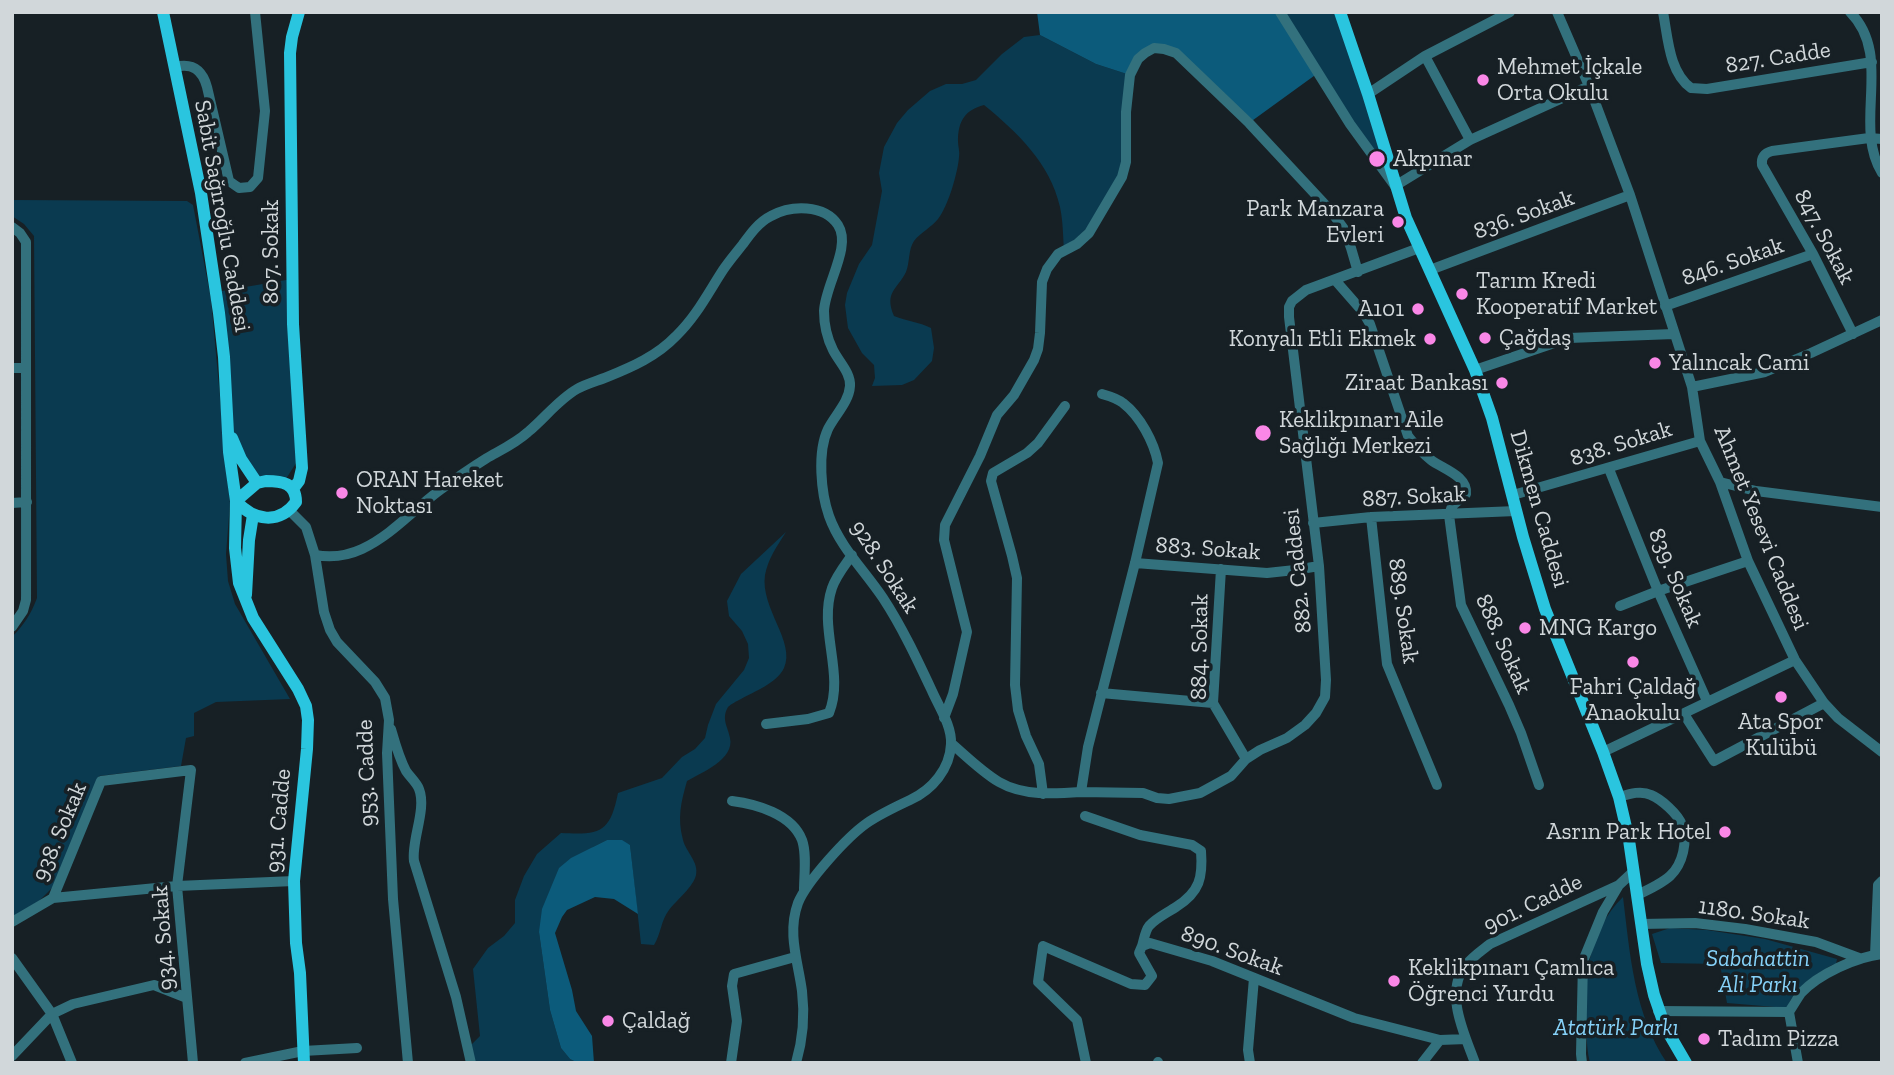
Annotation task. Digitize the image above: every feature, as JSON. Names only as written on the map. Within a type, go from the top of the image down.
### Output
[{"type":"main road","name":"Sabit Sağıroğlu Caddesi","points":[[163,12],[205,219],[224,357],[236,501]]},
{"type":"main road","name":"807. Sokak","points":[[293,489],[299,481],[302,468],[293,324],[290,53],[299,12]]},
{"type":"main road","name":"Dikmen Caddesi","points":[[1340,12],[1406,218],[1475,370],[1492,418],[1545,609],[1619,797],[1629,840],[1647,964],[1658,1010],[1686,1063]]},
{"type":"main road","name":"Sabit Sağıroğlu Caddesi","points":[[228,428],[241,459],[257,483]]},
{"type":"main road","points":[[266,481],[284,482],[293,489],[296,502],[290,511],[280,517],[253,515],[236,501],[257,483],[266,481]]},
{"type":"main road","name":"931. Cadde","points":[[236,501],[235,548],[239,583],[253,618],[298,689],[306,706],[308,720],[294,881],[303,1057]]},
{"type":"main road","name":"931. Cadde","points":[[246,599],[253,515]]},
{"type":"street","points":[[175,67],[189,66],[201,74],[229,181],[239,188],[250,187],[258,178],[265,111],[255,12]]},
{"type":"street","points":[[1280,12],[1350,124],[1395,186],[1470,140],[1589,86]]},
{"type":"street","points":[[1368,94],[1425,56],[1510,12]]},
{"type":"street","name":"Ahmet Yesevi Caddesi","points":[[1556,12],[1589,86],[1630,195],[1692,387],[1700,441],[1720,482],[1748,561],[1795,660],[1824,703],[1838,718],[1882,752]]},
{"type":"street","name":"827. Cadde","points":[[1663,12],[1678,76],[1690,88],[1707,89],[1872,62]]},
{"type":"street","points":[[1850,12],[1862,28],[1872,62],[1869,138],[1882,173]]},
{"type":"street","points":[[944,718],[953,694],[967,632],[944,540],[945,526],[976,465],[997,415],[1014,395],[1038,349],[1042,282],[1047,269],[1058,254],[1077,244],[1089,233],[1122,177],[1126,162],[1126,112],[1130,75],[1138,59],[1154,48],[1176,53],[1249,123],[1330,210],[1344,229],[1358,272]]},
{"type":"street","points":[[1425,56],[1470,140]]},
{"type":"street","points":[[1869,138],[1882,139]]},
{"type":"street","name":"847. Sokak","points":[[1853,334],[1813,254],[1762,164],[1762,158],[1772,151],[1869,138]]},
{"type":"street","name":"836. Sokak","points":[[1430,270],[1630,195]]},
{"type":"street","name":"928. Sokak","points":[[315,555],[336,557],[360,550],[377,540],[436,492],[526,435],[559,402],[578,388],[632,367],[656,354],[675,338],[693,317],[723,270],[755,228],[768,217],[780,212],[797,208],[820,212],[838,226],[843,241],[824,304],[824,321],[834,352],[850,379],[850,391],[826,432],[822,447],[823,492],[829,517],[839,537],[884,600],[907,638],[944,718],[951,743]]},
{"type":"street","points":[[12,227],[26,242],[27,502],[26,600],[23,611],[12,627]]},
{"type":"street","name":"882. Caddesi","points":[[951,743],[1002,784],[1016,789],[1043,794],[1143,793],[1169,799],[1188,796],[1212,787],[1231,776],[1246,759],[1287,738],[1305,725],[1325,697],[1326,680],[1319,566],[1289,307],[1296,296],[1306,290],[1419,248]]},
{"type":"street","name":"846. Sokak","points":[[1665,306],[1813,254]]},
{"type":"street","points":[[1335,280],[1370,324],[1408,436],[1432,461],[1453,473],[1465,484],[1466,494],[1452,506],[1449,515]]},
{"type":"street","points":[[1692,387],[1765,372],[1882,320]]},
{"type":"street","points":[[1475,370],[1569,338],[1674,334]]},
{"type":"street","points":[[12,368],[25,368]]},
{"type":"street","points":[[1081,792],[1084,765],[1158,463],[1156,449],[1125,404],[1102,394]]},
{"type":"street","points":[[1043,794],[1039,764],[1018,710],[1015,672],[1017,578],[991,481],[993,473],[1027,453],[1038,443],[1065,407]]},
{"type":"street","name":"838. Sokak","points":[[1513,495],[1700,441]]},
{"type":"street","points":[[976,465],[993,473]]},
{"type":"street","name":"839. Sokak","points":[[1609,469],[1706,701]]},
{"type":"street","points":[[1720,482],[1756,491],[1882,508]]},
{"type":"street","points":[[12,503],[27,502]]},
{"type":"street","name":"953. Cadde","points":[[290,511],[306,527],[315,555],[324,612],[330,630],[337,642],[375,682],[384,698],[388,720],[393,899],[408,1063]]},
{"type":"street","name":"887. Sokak","points":[[1313,523],[1371,517],[1516,511]]},
{"type":"street","name":"888. Sokak","points":[[1449,515],[1461,606],[1509,705],[1539,785]]},
{"type":"street","name":"889. Sokak","points":[[1371,517],[1387,664],[1437,785]]},
{"type":"street","points":[[766,724],[808,719],[830,713],[834,691],[827,626],[828,609],[831,589],[852,555]]},
{"type":"street","points":[[1620,606],[1748,561]]},
{"type":"street","name":"883. Sokak","points":[[1135,563],[1267,573],[1319,566]]},
{"type":"street","name":"884. Sokak","points":[[1221,569],[1213,703],[1246,759]]},
{"type":"street","points":[[1603,752],[1795,660]]},
{"type":"street","points":[[1101,693],[1213,703]]},
{"type":"street","points":[[1684,714],[1714,761],[1824,703]]},
{"type":"street","points":[[388,720],[406,771],[419,789],[420,808],[414,861],[456,997],[471,1063]]},
{"type":"street","points":[[796,1063],[803,1034],[804,1014],[792,929],[804,890],[865,824],[918,796],[931,786],[943,771],[951,743]]},
{"type":"street","name":"934. Sokak","points":[[191,770],[177,886],[193,1063]]},
{"type":"street","name":"938. Sokak","points":[[12,922],[53,898],[101,781],[191,770]]},
{"type":"street","points":[[1619,797],[1633,793],[1650,794],[1672,810],[1682,824],[1685,844],[1681,860],[1672,874],[1637,895]]},
{"type":"street","points":[[732,801],[761,807],[793,827],[802,839],[804,890]]},
{"type":"street","points":[[1084,816],[1140,835],[1192,845],[1201,850],[1201,876],[1197,887],[1179,905],[1148,928],[1139,953],[1153,976],[1145,985],[1131,984],[1043,946],[1038,982],[1077,1020],[1086,1063]]},
{"type":"street","name":"901. Cadde","points":[[1475,1063],[1457,1002],[1458,983],[1463,968],[1490,944],[1619,885],[1634,871]]},
{"type":"street","points":[[53,898],[177,886],[294,881]]},
{"type":"street","points":[[1798,1063],[1789,1012],[1813,982],[1860,958],[1878,955],[1878,885],[1882,881]]},
{"type":"street","points":[[1583,1063],[1583,961],[1602,912],[1619,885]]},
{"type":"street","name":"1180. Sokak","points":[[1641,923],[1695,923],[1745,929],[1816,942],[1860,958]]},
{"type":"street","name":"890. Sokak","points":[[1142,947],[1150,943],[1212,961],[1354,1018],[1440,1040],[1466,1039]]},
{"type":"street","points":[[731,1063],[737,1021],[732,986],[734,974],[795,957]]},
{"type":"street","points":[[12,958],[52,1014],[72,1063]]},
{"type":"street","points":[[1250,1063],[1248,1050],[1254,978]]},
{"type":"street","points":[[12,1056],[52,1014],[73,1004],[154,985],[187,998]]},
{"type":"street","points":[[1658,1010],[1789,1012]]},
{"type":"street","points":[[1422,1063],[1440,1040]]},
{"type":"street","points":[[245,1063],[357,1048]]},
{"type":"green space","points":[[1280,12],[1340,12],[1395,186]]},
{"type":"green space","points":[[1040,35],[1096,64],[1130,75],[1126,162],[1100,216],[1064,250],[1060,207],[1055,191],[1049,176],[1031,150],[984,105],[967,113],[959,128],[958,163],[942,214],[914,241],[906,272],[890,302],[894,316],[931,328],[934,348],[932,361],[914,380],[902,385],[872,386],[875,378],[874,365],[862,353],[848,328],[845,305],[859,264],[872,245],[882,191],[879,173],[884,147],[897,123],[930,91],[946,84],[962,84],[976,80],[1024,37]]},
{"type":"green space","points":[[12,200],[187,201],[193,205],[211,299],[230,503],[226,554],[228,581],[235,604],[290,699],[216,702],[194,713],[194,736],[186,738],[181,766],[99,776],[54,886],[39,901],[12,917],[12,637],[27,619],[37,598],[34,236],[24,224],[12,216]]},
{"type":"green space","points":[[292,279],[298,460],[284,482],[257,483],[228,428],[216,292]]},
{"type":"green space","points":[[786,532],[765,575],[768,600],[785,647],[784,668],[771,682],[728,707],[725,715],[730,746],[727,752],[716,764],[687,781],[680,824],[685,844],[696,866],[692,884],[666,914],[654,945],[641,944],[630,845],[607,840],[593,847],[539,932],[550,1010],[561,1048],[570,1059],[578,1063],[471,1063],[468,1048],[480,1036],[473,969],[488,948],[515,923],[515,900],[524,876],[537,854],[561,833],[585,833],[601,829],[611,816],[618,793],[662,778],[705,738],[716,704],[744,670],[749,658],[748,644],[742,631],[729,616],[727,601],[741,574]]},
{"type":"green space","name":"Atatürk Parkı","points":[[1623,897],[1631,962],[1640,1004],[1667,1063],[1590,1063],[1585,994],[1590,959],[1602,926]]},
{"type":"green space","name":"Sabahattin Ali Parkı","points":[[1670,928],[1707,930],[1765,939],[1837,959],[1836,964],[1805,983],[1787,1008],[1727,1003],[1720,964],[1661,963],[1652,934]]},
{"type":"shaded area","points":[[1037,12],[1280,12],[1318,73],[1249,123],[1176,53],[1153,49],[1130,75],[1096,64],[1040,35]]},
{"type":"shaded area","points":[[607,840],[622,840],[630,845],[638,914],[614,899],[595,897],[567,910],[555,933],[576,1011],[592,1036],[594,1063],[578,1063],[570,1059],[561,1048],[550,1010],[539,932],[542,909],[559,868],[571,858]]},
{"type":"place","name":"Mehmet İçkale Orta Okulu","points":[[1483,80]]},
{"type":"place","name":"Akpınar","points":[[1377,159]]},
{"type":"place","name":"Park Manzara Evleri","points":[[1398,222]]},
{"type":"place","name":"Tarım Kredi Kooperatif Market","points":[[1462,294]]},
{"type":"place","name":"A101","points":[[1418,309]]},
{"type":"place","name":"Çağdaş","points":[[1485,338]]},
{"type":"place","name":"Konyalı Etli Ekmek","points":[[1430,339]]},
{"type":"place","name":"Yalıncak Cami","points":[[1655,363]]},
{"type":"place","name":"Ziraat Bankası","points":[[1502,383]]},
{"type":"place","name":"Keklikpınarı Aile Sağlığı Merkezi","points":[[1263,433]]},
{"type":"place","name":"ORAN Hareket Noktası","points":[[342,493]]},
{"type":"place","name":"MNG Kargo","points":[[1525,628]]},
{"type":"place","name":"Fahri Çaldağ Anaokulu","points":[[1633,662]]},
{"type":"place","name":"Ata Spor Kulübü","points":[[1781,697]]},
{"type":"place","name":"Asrın Park Hotel","points":[[1725,832]]},
{"type":"place","name":"Keklikpınarı Çamlıca Öğrenci Yurdu","points":[[1394,981]]},
{"type":"place","name":"Çaldağ","points":[[608,1021]]},
{"type":"place","name":"Tadım Pizza","points":[[1704,1039]]}]
